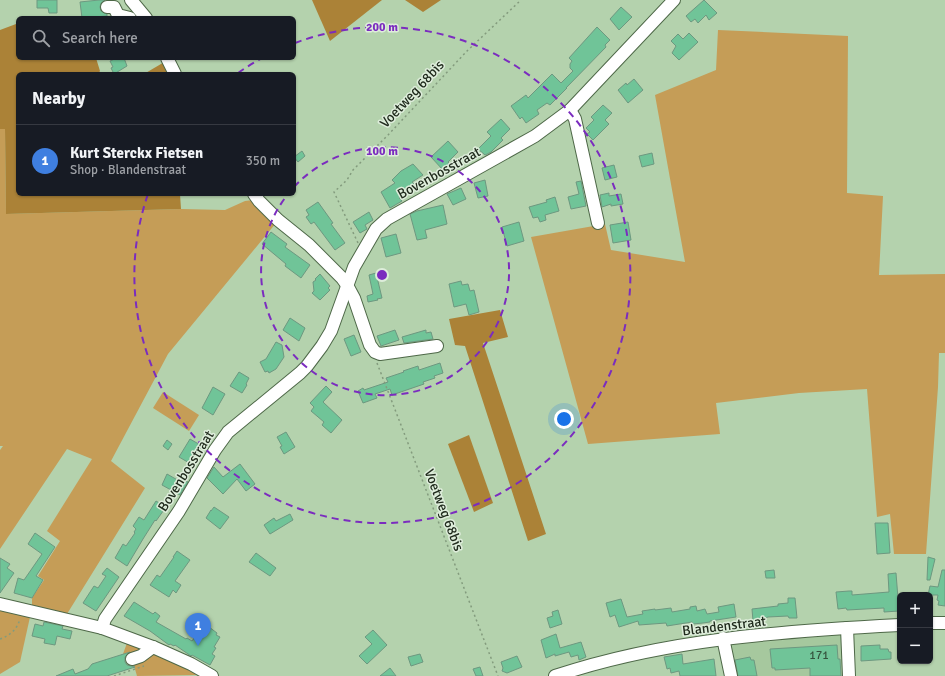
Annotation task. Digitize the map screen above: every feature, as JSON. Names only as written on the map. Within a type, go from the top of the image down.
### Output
[{"type":"street","points":[[131,0],[144,16]]},
{"type":"street","name":"Bovenbosstraat","points":[[102,628],[105,619],[179,512],[215,450],[228,432],[300,373],[322,346],[331,331],[354,267],[376,229],[387,219],[535,136],[570,110],[674,0]]},
{"type":"street","points":[[107,7],[114,7],[118,15],[122,16]]},
{"type":"street","points":[[168,60],[174,72]]},
{"type":"street","points":[[570,110],[577,126],[598,224]]},
{"type":"street","points":[[256,196],[273,215],[309,246],[347,285],[354,298],[370,345],[375,352],[380,354],[437,346]]},
{"type":"street","points":[[0,604],[102,628],[153,647],[191,664],[212,676]]},
{"type":"street","points":[[933,624],[945,623]]},
{"type":"street","name":"Blandenstraat","points":[[555,676],[581,667],[620,657],[724,638],[897,625]]},
{"type":"street","points":[[847,628],[850,676]]},
{"type":"street","points":[[724,638],[731,676]]},
{"type":"street","points":[[132,659],[141,656],[153,647]]},
{"type":"path","name":"Voetweg 68bis","points":[[362,252],[334,192],[347,180],[353,170],[467,51],[521,0]]},
{"type":"path","name":"Voetweg 68bis","points":[[375,352],[375,358],[379,371],[498,676]]},
{"type":"path","points":[[0,639],[17,628],[22,609]]},
{"type":"shaded area","points":[[312,0],[382,0],[330,41]]},
{"type":"shaded area","points":[[405,0],[441,0],[423,12]]},
{"type":"shaded area","points":[[16,24],[16,60],[97,60],[100,71],[16,72],[16,196],[180,196],[181,209],[6,214],[5,129],[0,129],[0,30]]},
{"type":"shaded area","points":[[718,30],[848,36],[847,193],[883,196],[879,275],[945,274],[945,353],[939,353],[926,554],[894,554],[890,514],[877,517],[867,389],[799,393],[716,403],[720,434],[588,444],[531,237],[605,224],[611,250],[685,262],[655,95],[716,70]]},
{"type":"shaded area","points":[[166,61],[171,72],[147,72]]},
{"type":"shaded area","points":[[0,129],[5,129],[6,214],[181,209],[225,210],[245,201],[253,200],[276,223],[168,354],[111,461],[145,488],[67,614],[32,606],[32,598],[44,580],[38,576],[60,541],[47,531],[92,459],[67,449],[0,549],[0,450],[3,446],[0,446]]},
{"type":"shaded area","points":[[500,310],[508,337],[483,343],[546,534],[528,541],[465,346],[455,345],[449,319]]},
{"type":"shaded area","points":[[163,392],[199,415],[189,431],[153,408]]},
{"type":"shaded area","points":[[469,435],[493,503],[474,512],[448,444]]},
{"type":"shaded area","points":[[0,610],[30,617],[20,662],[0,674]]},
{"type":"shaded area","points":[[850,634],[853,676],[727,676],[722,646]]},
{"type":"shaded area","points":[[127,643],[170,659],[195,672],[196,675],[137,676],[130,652],[123,654]]},
{"type":"building","points":[[37,0],[57,0],[57,13],[49,13],[48,8],[37,8]]},
{"type":"building","points":[[105,0],[101,3],[100,7],[101,11],[107,14],[107,16],[82,16],[80,2]]},
{"type":"building","points":[[704,0],[717,13],[709,20],[706,15],[698,23],[695,19],[691,22],[686,16]]},
{"type":"building","points":[[621,7],[632,17],[619,30],[610,19]]},
{"type":"building","points":[[597,27],[610,40],[605,45],[606,47],[550,105],[547,103],[537,110],[539,114],[526,123],[522,117],[520,119],[511,106],[526,95],[528,98],[552,74],[561,83],[573,71],[570,68],[572,61],[569,58]]},
{"type":"building","points":[[689,33],[698,42],[679,60],[672,53],[676,46],[671,41],[678,34],[683,39]]},
{"type":"building","points":[[125,60],[127,66],[117,72],[113,72],[111,68],[113,67],[110,61]]},
{"type":"building","points":[[634,79],[643,90],[628,103],[618,90],[626,83],[627,85]]},
{"type":"building","points":[[603,105],[612,113],[605,120],[609,124],[593,140],[587,134],[590,132],[586,128],[594,120],[591,117]]},
{"type":"building","points":[[501,119],[510,129],[501,138],[503,140],[491,152],[485,155],[478,149],[491,136],[487,132]]},
{"type":"building","points":[[448,141],[458,152],[448,162],[450,164],[443,170],[431,157]]},
{"type":"building","points":[[302,151],[305,156],[298,162],[296,156]]},
{"type":"building","points":[[652,153],[654,164],[642,167],[639,156]]},
{"type":"building","points":[[413,164],[423,175],[412,182],[414,184],[399,198],[402,201],[390,208],[381,192],[395,183],[392,180],[401,171]]},
{"type":"building","points":[[614,165],[617,177],[605,180],[602,168]]},
{"type":"building","points":[[485,180],[488,196],[478,198],[474,183]]},
{"type":"building","points":[[581,181],[586,206],[571,209],[568,197],[579,194],[576,182]]},
{"type":"building","points":[[461,188],[466,199],[453,205],[447,194]]},
{"type":"building","points":[[609,193],[609,196],[621,194],[623,204],[611,206],[611,204],[602,207],[600,195]]},
{"type":"building","points":[[555,197],[559,211],[545,215],[546,220],[540,222],[538,217],[533,218],[529,207],[547,202],[546,200]]},
{"type":"building","points":[[318,202],[333,223],[331,224],[345,243],[335,250],[314,222],[311,224],[306,217],[309,215],[306,210]]},
{"type":"building","points":[[443,205],[447,224],[425,230],[427,238],[417,240],[410,214]]},
{"type":"building","points":[[369,212],[373,220],[365,225],[367,229],[360,233],[353,222]]},
{"type":"building","points":[[519,222],[524,241],[507,246],[502,227]]},
{"type":"building","points":[[628,222],[631,240],[613,243],[610,225]]},
{"type":"building","points":[[271,232],[287,244],[285,247],[310,265],[301,278],[285,266],[286,264],[262,244]]},
{"type":"building","points":[[396,234],[401,253],[386,257],[381,238]]},
{"type":"building","points":[[376,273],[382,298],[368,302],[367,296],[373,294],[369,275]]},
{"type":"building","points":[[320,274],[330,286],[328,288],[330,290],[320,300],[312,293],[314,291],[313,282]]},
{"type":"building","points":[[461,281],[462,285],[468,284],[470,291],[474,290],[479,312],[469,315],[466,304],[454,307],[449,284]]},
{"type":"building","points":[[290,318],[305,328],[299,341],[283,330]]},
{"type":"building","points":[[395,330],[399,340],[381,346],[377,336]]},
{"type":"building","points":[[426,330],[426,333],[431,332],[433,339],[404,343],[402,337]]},
{"type":"building","points":[[354,335],[361,352],[351,356],[344,339]]},
{"type":"building","points":[[276,342],[282,345],[284,357],[276,369],[269,373],[268,371],[265,372],[260,362],[266,359]]},
{"type":"building","points":[[440,363],[443,373],[434,376],[435,378],[423,382],[424,384],[392,395],[390,389],[375,394],[377,398],[363,403],[358,391],[363,388],[364,390],[388,382],[386,378],[418,366],[419,370]]},
{"type":"building","points":[[239,372],[249,378],[242,393],[230,386]]},
{"type":"building","points":[[326,386],[332,392],[323,402],[342,420],[331,433],[322,425],[324,422],[311,411],[314,407],[310,403]]},
{"type":"building","points":[[213,387],[225,394],[213,415],[202,408]]},
{"type":"building","points":[[286,432],[295,447],[284,454],[277,437]]},
{"type":"building","points":[[190,439],[202,446],[191,464],[179,457]]},
{"type":"building","points":[[167,440],[172,444],[168,450],[163,446]]},
{"type":"building","points":[[240,464],[255,484],[246,491],[237,479],[223,494],[207,478],[214,467],[223,477]]},
{"type":"building","points":[[167,474],[181,482],[182,479],[188,482],[180,495],[162,485]]},
{"type":"building","points":[[156,501],[166,507],[156,521],[155,520],[127,566],[115,558],[123,544],[126,546],[135,533],[134,532],[136,529],[133,526],[139,517],[144,520]]},
{"type":"building","points":[[214,507],[229,517],[220,529],[206,518]]},
{"type":"building","points":[[290,514],[293,520],[270,534],[264,525],[274,518],[276,521]]},
{"type":"building","points":[[875,523],[888,523],[890,553],[877,554]]},
{"type":"building","points":[[35,533],[55,547],[36,576],[43,580],[32,598],[14,593],[18,578],[24,580],[42,554],[28,544]]},
{"type":"building","points":[[177,551],[190,560],[175,581],[181,585],[176,593],[173,590],[169,597],[150,585],[157,575],[160,577]]},
{"type":"building","points":[[256,553],[276,568],[270,576],[249,562]]},
{"type":"building","points":[[928,557],[935,559],[930,580],[927,580]]},
{"type":"building","points":[[0,558],[10,564],[7,568],[14,573],[0,593]]},
{"type":"building","points":[[107,568],[119,577],[96,611],[83,603],[94,586],[98,588],[106,576],[102,574]]},
{"type":"building","points":[[774,570],[775,578],[766,578],[765,571]]},
{"type":"building","points":[[942,570],[945,570],[945,606],[938,605],[938,595],[933,595],[933,592],[929,592],[930,586],[938,587]]},
{"type":"building","points":[[896,573],[897,611],[884,612],[884,608],[838,609],[836,592],[852,591],[852,595],[889,592],[888,574]]},
{"type":"building","points":[[788,598],[795,598],[797,618],[789,618],[788,616],[768,617],[765,618],[765,620],[753,621],[752,609],[778,606],[778,604],[788,603]]},
{"type":"building","points":[[621,599],[627,617],[643,614],[642,611],[671,608],[672,612],[690,609],[690,607],[696,606],[697,611],[705,609],[707,614],[719,612],[718,607],[734,604],[736,617],[703,623],[693,624],[692,622],[667,626],[666,623],[639,625],[638,621],[619,627],[615,615],[610,617],[606,603]]},
{"type":"building","points":[[134,602],[153,614],[155,612],[160,616],[156,622],[186,639],[187,638],[192,641],[200,630],[204,633],[209,627],[217,633],[216,635],[220,637],[214,647],[216,648],[212,654],[215,656],[210,665],[192,655],[191,656],[175,645],[169,645],[150,631],[124,616]]},
{"type":"building","points":[[558,610],[562,624],[550,628],[547,618],[553,616],[552,612]]},
{"type":"building","points":[[44,622],[63,626],[62,629],[72,631],[70,639],[57,636],[55,645],[44,643],[45,639],[32,636],[35,624],[43,626]]},
{"type":"building","points":[[373,630],[387,645],[367,664],[359,656],[372,644],[365,637]]},
{"type":"building","points":[[556,634],[560,648],[581,642],[586,657],[579,660],[578,655],[571,657],[569,652],[555,656],[555,654],[546,658],[541,640]]},
{"type":"building","points":[[837,645],[841,676],[810,676],[810,668],[775,670],[775,668],[772,668],[770,649]]},
{"type":"building","points":[[880,645],[880,649],[888,649],[889,652],[891,652],[891,659],[861,661],[861,646]]},
{"type":"building","points":[[130,652],[125,657],[125,662],[127,665],[135,667],[107,676],[56,676],[73,669],[75,674],[88,669],[92,664]]},
{"type":"building","points":[[420,654],[423,662],[411,666],[408,657]]},
{"type":"building","points":[[682,654],[683,664],[714,659],[716,676],[680,676],[679,671],[671,673],[670,668],[667,669],[664,657]]},
{"type":"building","points":[[517,656],[522,667],[507,673],[502,671],[503,668],[501,662]]},
{"type":"building","points":[[750,657],[751,660],[754,660],[757,676],[738,676],[735,660]]},
{"type":"building","points":[[480,667],[483,676],[476,676],[473,669]]},
{"type":"building","points":[[390,668],[396,676],[380,676]]},
{"type":"place","name":"Kurt Sterckx Fietsen","points":[[198,646]]}]
